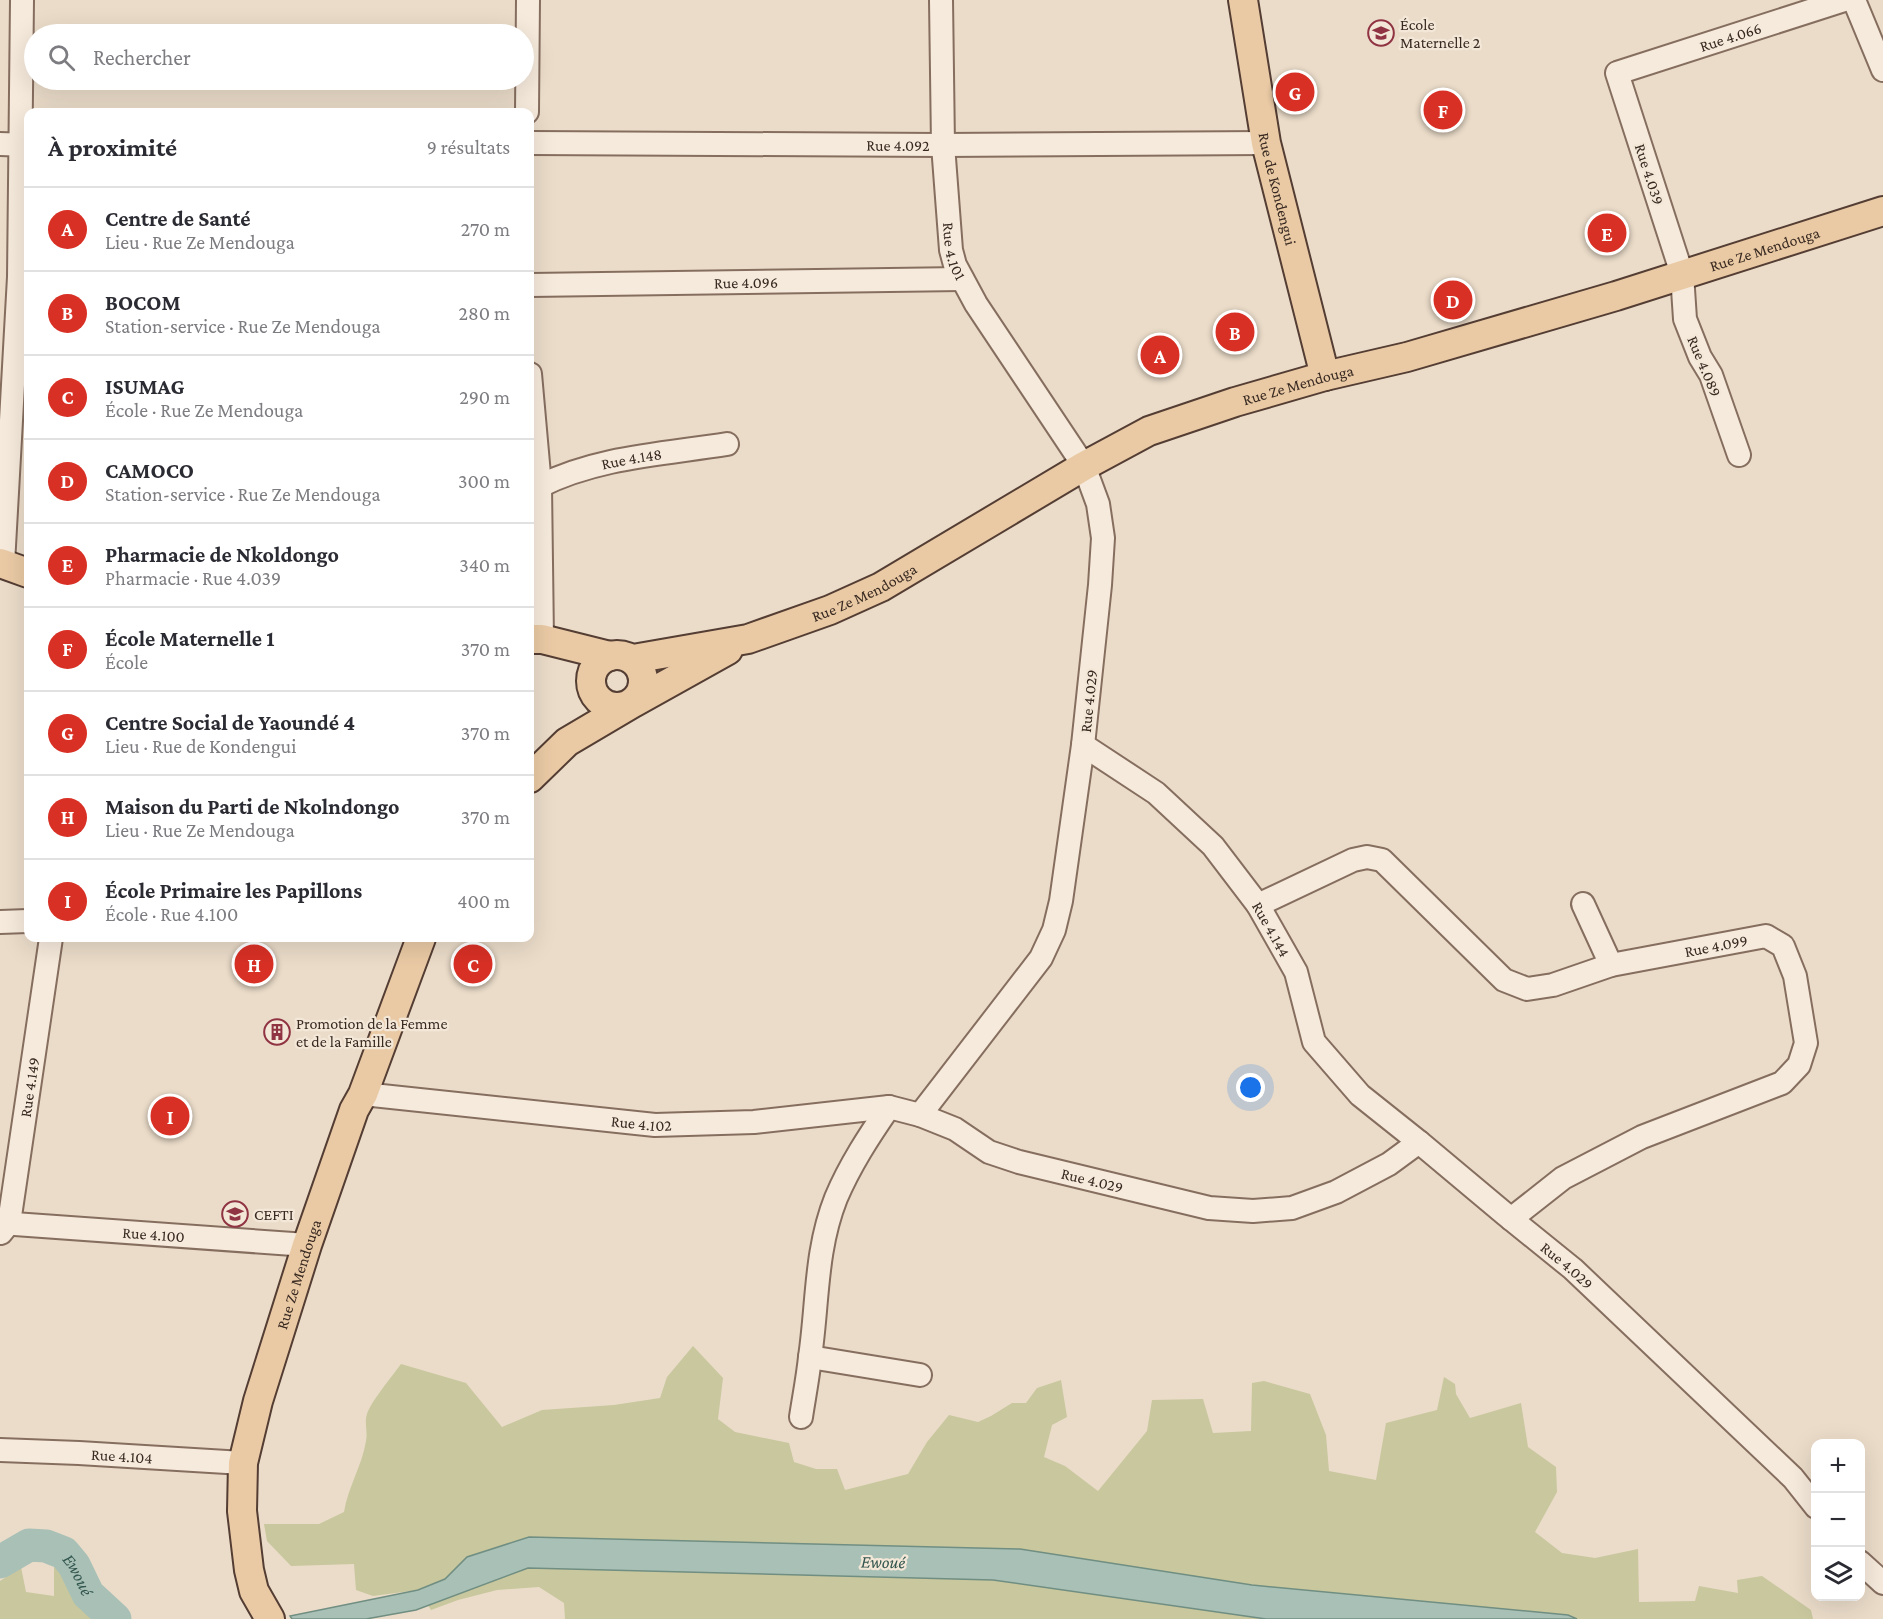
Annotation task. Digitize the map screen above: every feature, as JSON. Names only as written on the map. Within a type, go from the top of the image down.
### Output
[{"type":"main road","name":"Rue de Kondengui","points":[[1243,0],[1266,143],[1325,376]]},
{"type":"main road","name":"Rue Ze Mendouga","points":[[567,742],[607,667],[748,639],[830,610],[882,587],[1084,466],[1149,431],[1235,402],[1325,376],[1498,332],[1883,211]]},
{"type":"main road","points":[[539,639],[607,667],[639,665],[643,673],[643,690],[633,703],[615,708],[598,700],[593,692],[607,667]]},
{"type":"main road","name":"Rue Ze Mendouga","points":[[534,774],[567,742],[748,639]]},
{"type":"main road","name":"Rue Ze Mendouga","points":[[266,1612],[254,1592],[249,1570],[242,1511],[243,1463],[258,1401],[307,1245],[354,1110],[363,1094],[420,942]]},
{"type":"street","points":[[10,567],[17,144],[22,0]]},
{"type":"street","points":[[528,0],[528,24]]},
{"type":"street","name":"Rue 4.101","points":[[942,0],[943,145],[951,250],[962,279],[976,304],[1084,466]]},
{"type":"street","name":"Rue 4.066","points":[[1617,73],[1844,0]]},
{"type":"street","points":[[1854,0],[1883,70]]},
{"type":"street","name":"Rue 4.039","points":[[1617,73],[1682,274]]},
{"type":"street","points":[[527,90],[527,108]]},
{"type":"street","name":"Rue 4.092","points":[[534,143],[943,145],[1266,143]]},
{"type":"street","name":"Rue 4.089","points":[[1682,274],[1685,319],[1700,357],[1711,375],[1739,455]]},
{"type":"street","name":"Rue 4.096","points":[[534,285],[962,279]]},
{"type":"street","points":[[534,419],[540,486],[539,639]]},
{"type":"street","name":"Rue 4.148","points":[[540,486],[559,476],[603,463],[727,444]]},
{"type":"street","name":"Rue 4.029","points":[[1084,466],[1098,504],[1103,538],[1100,585],[1083,745],[1061,902],[1054,930],[1041,958],[920,1115],[955,1129],[989,1152],[1019,1162],[1209,1208],[1253,1211],[1292,1208],[1336,1192],[1389,1164],[1419,1142],[1573,1269],[1793,1478],[1811,1502]]},
{"type":"street","name":"Rue 4.144","points":[[1083,745],[1156,793],[1213,846],[1258,905],[1296,972],[1314,1042],[1360,1095],[1419,1142]]},
{"type":"street","name":"Rue 4.099","points":[[1258,905],[1353,860],[1367,857],[1382,860],[1504,980],[1527,989],[1553,985],[1611,965],[1766,936],[1783,946],[1795,976],[1806,1043],[1799,1065],[1782,1083],[1642,1137],[1563,1178],[1512,1219]]},
{"type":"street","points":[[1583,904],[1611,965]]},
{"type":"street","points":[[0,922],[24,921]]},
{"type":"street","name":"Rue 4.149","points":[[3,1227],[50,942]]},
{"type":"street","name":"Rue 4.102","points":[[363,1094],[655,1125],[754,1122],[889,1107],[920,1115]]},
{"type":"street","points":[[801,1417],[823,1240],[836,1199],[859,1150],[889,1107]]},
{"type":"street","name":"Rue 4.100","points":[[3,1227],[307,1245]]},
{"type":"street","points":[[810,1357],[920,1375]]},
{"type":"street","name":"Rue 4.104","points":[[0,1450],[243,1463]]},
{"type":"street","points":[[1865,1566],[1883,1582]]},
{"type":"green space","points":[[693,1346],[723,1378],[718,1419],[735,1432],[789,1443],[794,1462],[816,1469],[837,1469],[845,1490],[908,1474],[927,1442],[949,1415],[978,1422],[1012,1403],[1026,1403],[1037,1388],[1061,1380],[1067,1417],[1052,1425],[1044,1457],[1065,1466],[1098,1491],[1147,1431],[1152,1400],[1203,1399],[1213,1433],[1251,1431],[1252,1383],[1264,1381],[1310,1394],[1326,1435],[1329,1471],[1376,1480],[1386,1423],[1437,1410],[1444,1377],[1455,1384],[1456,1394],[1470,1418],[1521,1403],[1528,1447],[1556,1467],[1557,1492],[1535,1532],[1562,1553],[1595,1558],[1638,1549],[1639,1602],[1695,1601],[1699,1586],[1738,1593],[1737,1580],[1762,1576],[1811,1610],[1813,1619],[565,1619],[564,1603],[539,1587],[497,1590],[431,1610],[418,1590],[373,1596],[356,1590],[354,1564],[291,1566],[267,1541],[264,1524],[319,1524],[344,1512],[364,1450],[367,1414],[377,1396],[401,1364],[466,1383],[502,1427],[542,1410],[614,1405],[660,1398],[667,1377]]},
{"type":"green space","points":[[66,1559],[91,1606],[109,1619],[0,1619],[0,1581],[21,1567],[26,1592],[54,1596],[54,1560]]},
{"type":"water","points":[[529,1537],[1020,1549],[1252,1585],[1568,1615],[1577,1619],[1266,1619],[993,1580],[528,1568],[416,1610],[366,1619],[292,1619],[290,1616],[418,1590],[445,1579],[467,1557]]},
{"type":"waterway","name":"Ewoué","points":[[0,1562],[29,1545],[46,1546],[64,1553],[74,1565],[88,1594],[115,1619]]},
{"type":"place","name":"École Maternelle 2","points":[[1381,33]]},
{"type":"place","name":"Centre Social de Yaoundé 4","points":[[1295,92]]},
{"type":"place","name":"École Maternelle 1","points":[[1443,110]]},
{"type":"place","name":"Pharmacie de Nkoldongo","points":[[1607,233]]},
{"type":"place","name":"CAMOCO","points":[[1453,300]]},
{"type":"place","name":"BOCOM","points":[[1235,332]]},
{"type":"place","name":"Centre de Santé","points":[[1160,355]]},
{"type":"place","name":"Maison du Parti de Nkolndongo","points":[[254,964]]},
{"type":"place","name":"ISUMAG","points":[[473,964]]},
{"type":"place","name":"Promotion de la Femme et de la Famille","points":[[277,1032]]},
{"type":"place","name":"École Primaire les Papillons","points":[[170,1116]]},
{"type":"place","name":"CEFTI","points":[[235,1214]]}]
